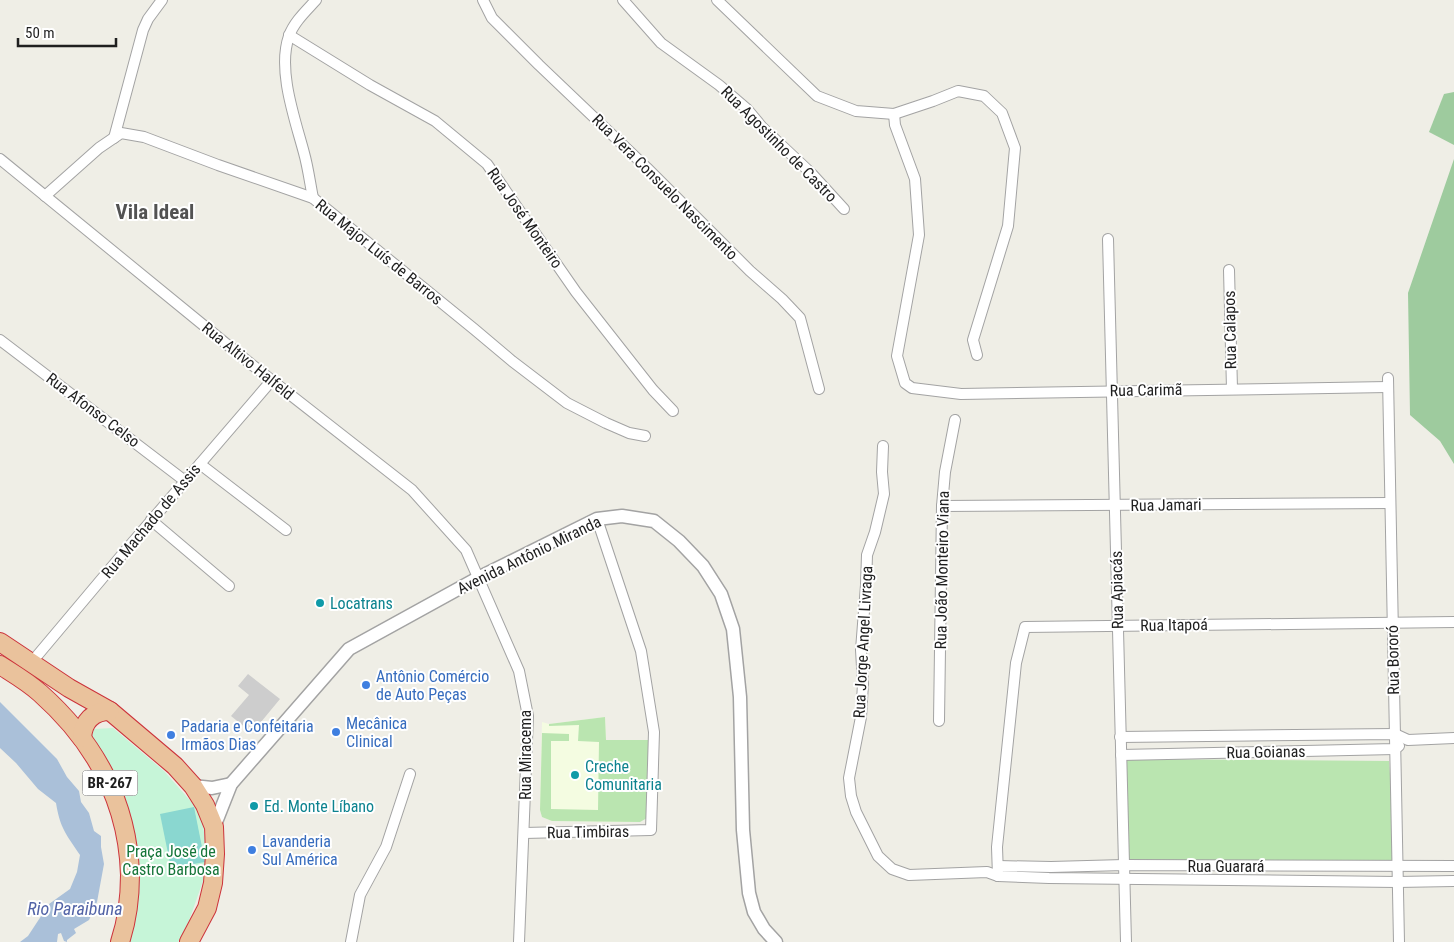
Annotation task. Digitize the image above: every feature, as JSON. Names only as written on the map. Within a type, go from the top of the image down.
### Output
[{"type":"highway","points":[[0,642],[70,688],[110,711],[175,766],[193,786],[205,805],[214,827],[213,883],[207,908],[189,942]]},
{"type":"highway","name":"BR-267","points":[[0,664],[40,692],[68,721],[82,738],[111,784],[126,834],[129,860],[130,887],[127,913],[120,942]]},
{"type":"highway","points":[[82,738],[82,730],[89,717],[103,711],[110,711]]},
{"type":"street","points":[[45,196],[99,148],[114,138],[143,30],[148,19],[162,0]]},
{"type":"street","points":[[313,198],[285,74],[286,47],[289,35],[295,23],[316,0]]},
{"type":"street","name":"Rua Vera Consuelo Nascimento","points":[[483,0],[492,18],[800,318],[819,389]]},
{"type":"street","name":"Rua Agostinho de Castro","points":[[624,0],[661,44],[719,85],[746,109],[762,127],[812,174],[844,209]]},
{"type":"street","points":[[717,0],[817,96],[856,111],[894,114],[958,91],[984,96],[1002,113],[1015,148],[1008,226],[973,340],[977,355]]},
{"type":"street","name":"Rua José Monteiro","points":[[289,35],[370,85],[435,120],[487,164],[576,292],[673,411]]},
{"type":"street","name":"Rua Carimã","points":[[894,114],[915,179],[919,235],[897,356],[905,383],[912,388],[961,394],[1232,389],[1388,382]]},
{"type":"street","name":"Rua Major Luís de Barros","points":[[114,138],[121,133],[144,137],[313,198],[512,361],[567,403],[614,426],[645,436]]},
{"type":"street","name":"Rua Altivo Halfeld","points":[[0,159],[272,380],[412,490],[466,550],[478,578]]},
{"type":"street","name":"Rua Apiacás","points":[[1108,239],[1126,942]]},
{"type":"street","name":"Rua Calapos","points":[[1229,270],[1232,389]]},
{"type":"street","name":"Rua Afonso Celso","points":[[0,340],[185,481]]},
{"type":"street","name":"Rua Machado de Assis","points":[[31,663],[272,380]]},
{"type":"street","name":"Rua Bororó","points":[[1388,382],[1399,942]]},
{"type":"street","name":"Rua João Monteiro Viana","points":[[939,721],[942,506],[945,472],[955,420]]},
{"type":"street","name":"Rua Jorge Angel Livraga","points":[[883,446],[882,472],[884,494],[876,532],[867,555],[861,650],[863,684],[861,717],[849,778],[851,796],[856,812],[878,856],[892,869],[909,875],[998,871]]},
{"type":"street","points":[[200,464],[286,530]]},
{"type":"street","name":"Rua Jamari","points":[[942,506],[1390,503]]},
{"type":"street","name":"Avenida Antônio Miranda","points":[[214,827],[231,784],[349,649],[478,578],[597,519],[622,516],[654,520],[704,566],[721,594],[734,629],[740,697],[743,830],[749,894],[754,912],[764,929],[776,942]]},
{"type":"street","name":"Rua Timbiras","points":[[524,833],[651,830],[654,732],[641,651],[597,519]]},
{"type":"street","points":[[151,520],[229,586]]},
{"type":"street","name":"Rua Miracema","points":[[478,578],[519,671],[528,716],[519,942]]},
{"type":"street","name":"Rua Itapoá","points":[[998,871],[996,847],[1016,663],[1025,627],[1454,622]]},
{"type":"street","name":"Rua Goianas","points":[[1120,738],[1394,734],[1408,740],[1454,738]]},
{"type":"street","points":[[1395,749],[1408,740]]},
{"type":"street","name":"Rua Goianas","points":[[1121,755],[1395,749]]},
{"type":"street","points":[[351,942],[360,895],[386,846],[410,774]]},
{"type":"street","points":[[193,786],[212,788],[231,784]]},
{"type":"street","name":"Rua Guarará","points":[[998,871],[1124,865],[1454,866]]},
{"type":"street","points":[[1210,866],[1210,880]]},
{"type":"street","name":"Rua Guarará","points":[[998,871],[1124,879],[1454,881]]},
{"type":"shaded area","points":[[248,674],[280,699],[252,733],[231,716],[249,695],[238,686]]},
{"type":"shaded area","points":[[605,717],[606,740],[651,740],[640,822],[552,821],[542,817],[540,810],[542,722],[549,724]]},
{"type":"green space","points":[[1454,92],[1454,145],[1429,132],[1444,94]]},
{"type":"green space","points":[[1454,159],[1454,464],[1440,441],[1410,415],[1408,293]]},
{"type":"green space","points":[[605,717],[606,740],[651,740],[647,818],[640,822],[552,821],[542,817],[540,810],[542,733],[569,734],[569,741],[551,741],[551,809],[598,810],[599,742],[578,741],[579,725],[549,726],[549,724]]},
{"type":"green space","name":"Praça José de Castro Barbosa","points":[[113,728],[164,771],[201,813],[209,864],[185,932],[178,942],[124,942],[136,894],[90,739],[93,729]]},
{"type":"green space","points":[[1126,759],[1389,761],[1397,863],[1126,862]]},
{"type":"green space","points":[[194,807],[205,862],[171,868],[160,814]]},
{"type":"water","name":"Rio Paraibuna","points":[[0,702],[57,759],[67,777],[79,791],[81,802],[89,813],[94,831],[101,836],[104,864],[97,902],[89,920],[74,929],[76,933],[67,942],[64,941],[61,933],[58,934],[57,942],[20,942],[28,936],[49,904],[70,889],[77,872],[80,855],[67,836],[56,803],[38,789],[16,763],[0,748]]},
{"type":"place","name":"Locatrans","points":[[320,603]]},
{"type":"place","name":"Antônio Comércio de Auto Peças","points":[[366,685]]},
{"type":"place","name":"Mecânica Clinical","points":[[336,732]]},
{"type":"place","name":"Padaria e Confeitaria Irmãos Dias","points":[[171,735]]},
{"type":"place","name":"Creche Comunitaria","points":[[575,775]]},
{"type":"place","name":"Ed. Monte Líbano","points":[[254,806]]},
{"type":"place","name":"Lavanderia Sul América","points":[[252,850]]},
{"type":"district","name":"Vila Ideal","points":[[155,212]]}]
